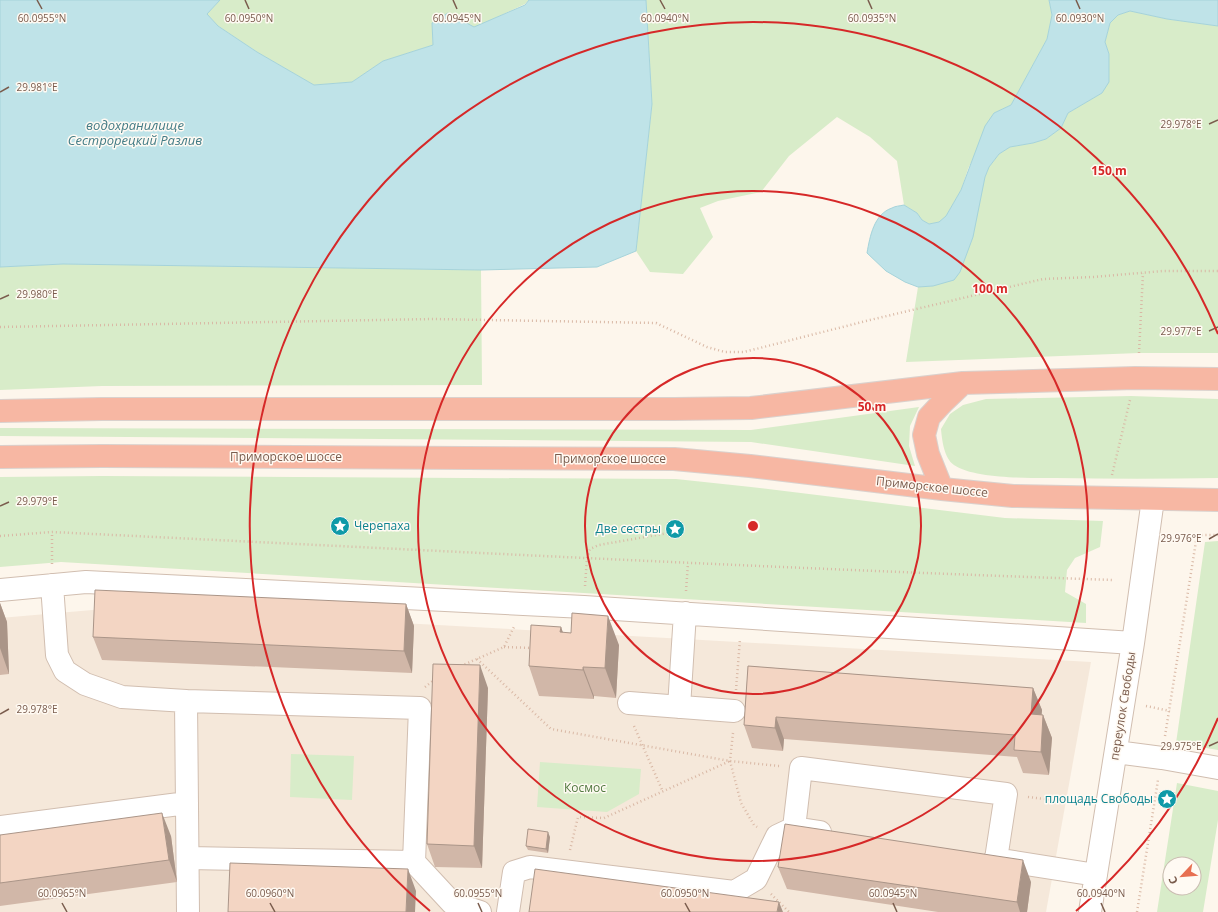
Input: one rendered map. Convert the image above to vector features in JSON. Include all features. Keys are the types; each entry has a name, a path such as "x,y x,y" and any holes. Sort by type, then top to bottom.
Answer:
{"highway":[{"path":"0,411 102,409 674,410 751,408 963,383 1134,378 1218,379"},
{"path":"942,489 928,454 924,435 929,416 963,383"},
{"name":"Приморское шоссе","path":"0,457 118,456 674,459 750,466 1013,496 1218,500"}],"street":[{"name":"переулок Свободы","path":"1090,912 1133,643 1153,499"},
{"path":"0,590 86,582 584,607 1133,643"},
{"path":"52,585 57,655 65,671 85,684 122,698 420,708 414,862 452,903 480,912"},
{"path":"679,706 685,613"},
{"path":"186,701 188,912"},
{"path":"630,703 734,710"},
{"path":"1116,752 1162,758 1218,768"},
{"path":"508,912 514,872 530,867 734,892 756,879 786,832 801,768 1006,794 996,859"},
{"path":"0,827 187,804"},
{"path":"786,832 840,836"},
{"path":"973,856 1096,875"},
{"path":"188,858 414,862"}],"path":[{"path":"0,327 433,320 656,323 706,347 725,352 744,352 870,320 1043,279 1093,278 1163,271 1218,271"},
{"path":"1139,353 1143,273"},
{"path":"1111,479 1131,396"},
{"path":"0,536 52,532 688,563 1114,580"},
{"path":"52,532 52,585"},
{"path":"584,607 587,558 590,549 599,545 668,533"},
{"path":"1137,912 1197,535 1218,535"},
{"path":"685,613 688,563"},
{"path":"504,647 516,622"},
{"path":"740,633 730,761 741,803 754,825 786,832"},
{"path":"458,667 504,647 533,648"},
{"path":"477,659 551,729 730,761 801,768"},
{"path":"420,708 424,688 435,680"},
{"path":"630,703 629,714 663,792"},
{"path":"1144,706 1170,711"},
{"path":"554,870 569,856 578,817 604,818 730,761"},
{"path":"1006,794 1079,803"}],"shaded area":[{"path":"104,609 420,624 1091,662 1046,912 0,912 0,618"}],"green space":[{"path":"220,0 529,0 525,4 474,28 432,23 433,45 383,61 352,82 314,85 257,52 218,26 207,14"},
{"path":"646,0 1049,0 1052,15 1047,39 1011,105 994,113 968,169 961,190 946,216 939,222 929,224 922,220 917,213 904,205 897,161 870,137 837,117 789,156 761,192 718,201 700,208 713,237 683,274 650,272 636,251 652,104"},
{"path":"1130,11 1167,19 1218,26 1218,353 1139,353 906,362 918,287 933,286 989,167 999,154 1010,147 1046,139 1061,128 1068,113 1102,93 1109,54 1105,42 1110,23 1118,15"},
{"path":"63,264 481,270 482,385 102,386 0,390 0,267"},
{"path":"1131,396 1218,399 1218,478 1137,479 1003,477 963,470 951,462 944,448 941,429 950,414 963,405 986,399"},
{"path":"919,407 910,426 909,446 915,466 751,442 0,436 0,428 751,430"},
{"path":"102,476 676,479 1005,518 1103,521 1100,547 1075,558 1067,570 1065,592 1086,604 1086,623 61,562 0,567 0,477"},
{"path":"1218,541 1218,750 1176,743 1205,542"},
{"path":"291,754 354,756 352,800 290,797"},
{"name":"Космос","path":"540,762 641,769 639,794 607,812 537,807"},
{"path":"1177,783 1218,791 1218,820 1203,912 1157,912 1162,880 1162,896 1202,896 1202,856 1166,856"}],"water":[{"name":"водохранилище Сестрорецкий Разлив","path":"0,0 220,0 207,14 218,26 257,52 314,85 352,82 383,61 433,45 432,23 448,13 474,27 525,5 529,0 646,0 652,104 636,251 597,267 481,270 63,264 0,267"},
{"path":"1049,0 1218,0 1218,26 1167,19 1130,11 1118,15 1110,23 1105,42 1109,54 1109,82 1102,93 1068,113 1061,128 1046,139 1010,147 999,154 989,167 985,177 973,237 960,272 954,280 933,286 918,287 905,282 886,271 867,253 871,233 877,220 886,211 904,205 917,213 922,220 929,224 939,222 946,216 961,190 985,126 994,113 1011,105 1047,39 1052,15"}],"building":[{"path":"95,590 406,604 404,651 93,637"},
{"path":"572,613 608,616 605,668 583,667 583,670 529,666 531,625 561,627 560,632 571,633"},
{"path":"433,664 480,665 474,846 427,844"},
{"path":"748,666 1033,688 1031,714 1043,715 1041,752 1014,750 1015,735 776,717 775,728 744,725"},
{"path":"162,813 169,860 0,883 0,835"},
{"path":"785,824 1023,860 1017,902 778,867"},
{"path":"528,829 548,832 546,849 526,846"},
{"path":"230,863 408,869 406,912 228,912"},
{"path":"535,869 779,902 777,912 529,912"}],"place":[{"name":"Черепаха","path":"340,526"},
{"name":"Две сестры","path":"675,529"},
{"name":"площадь Свободы","path":"1167,799"}]}
